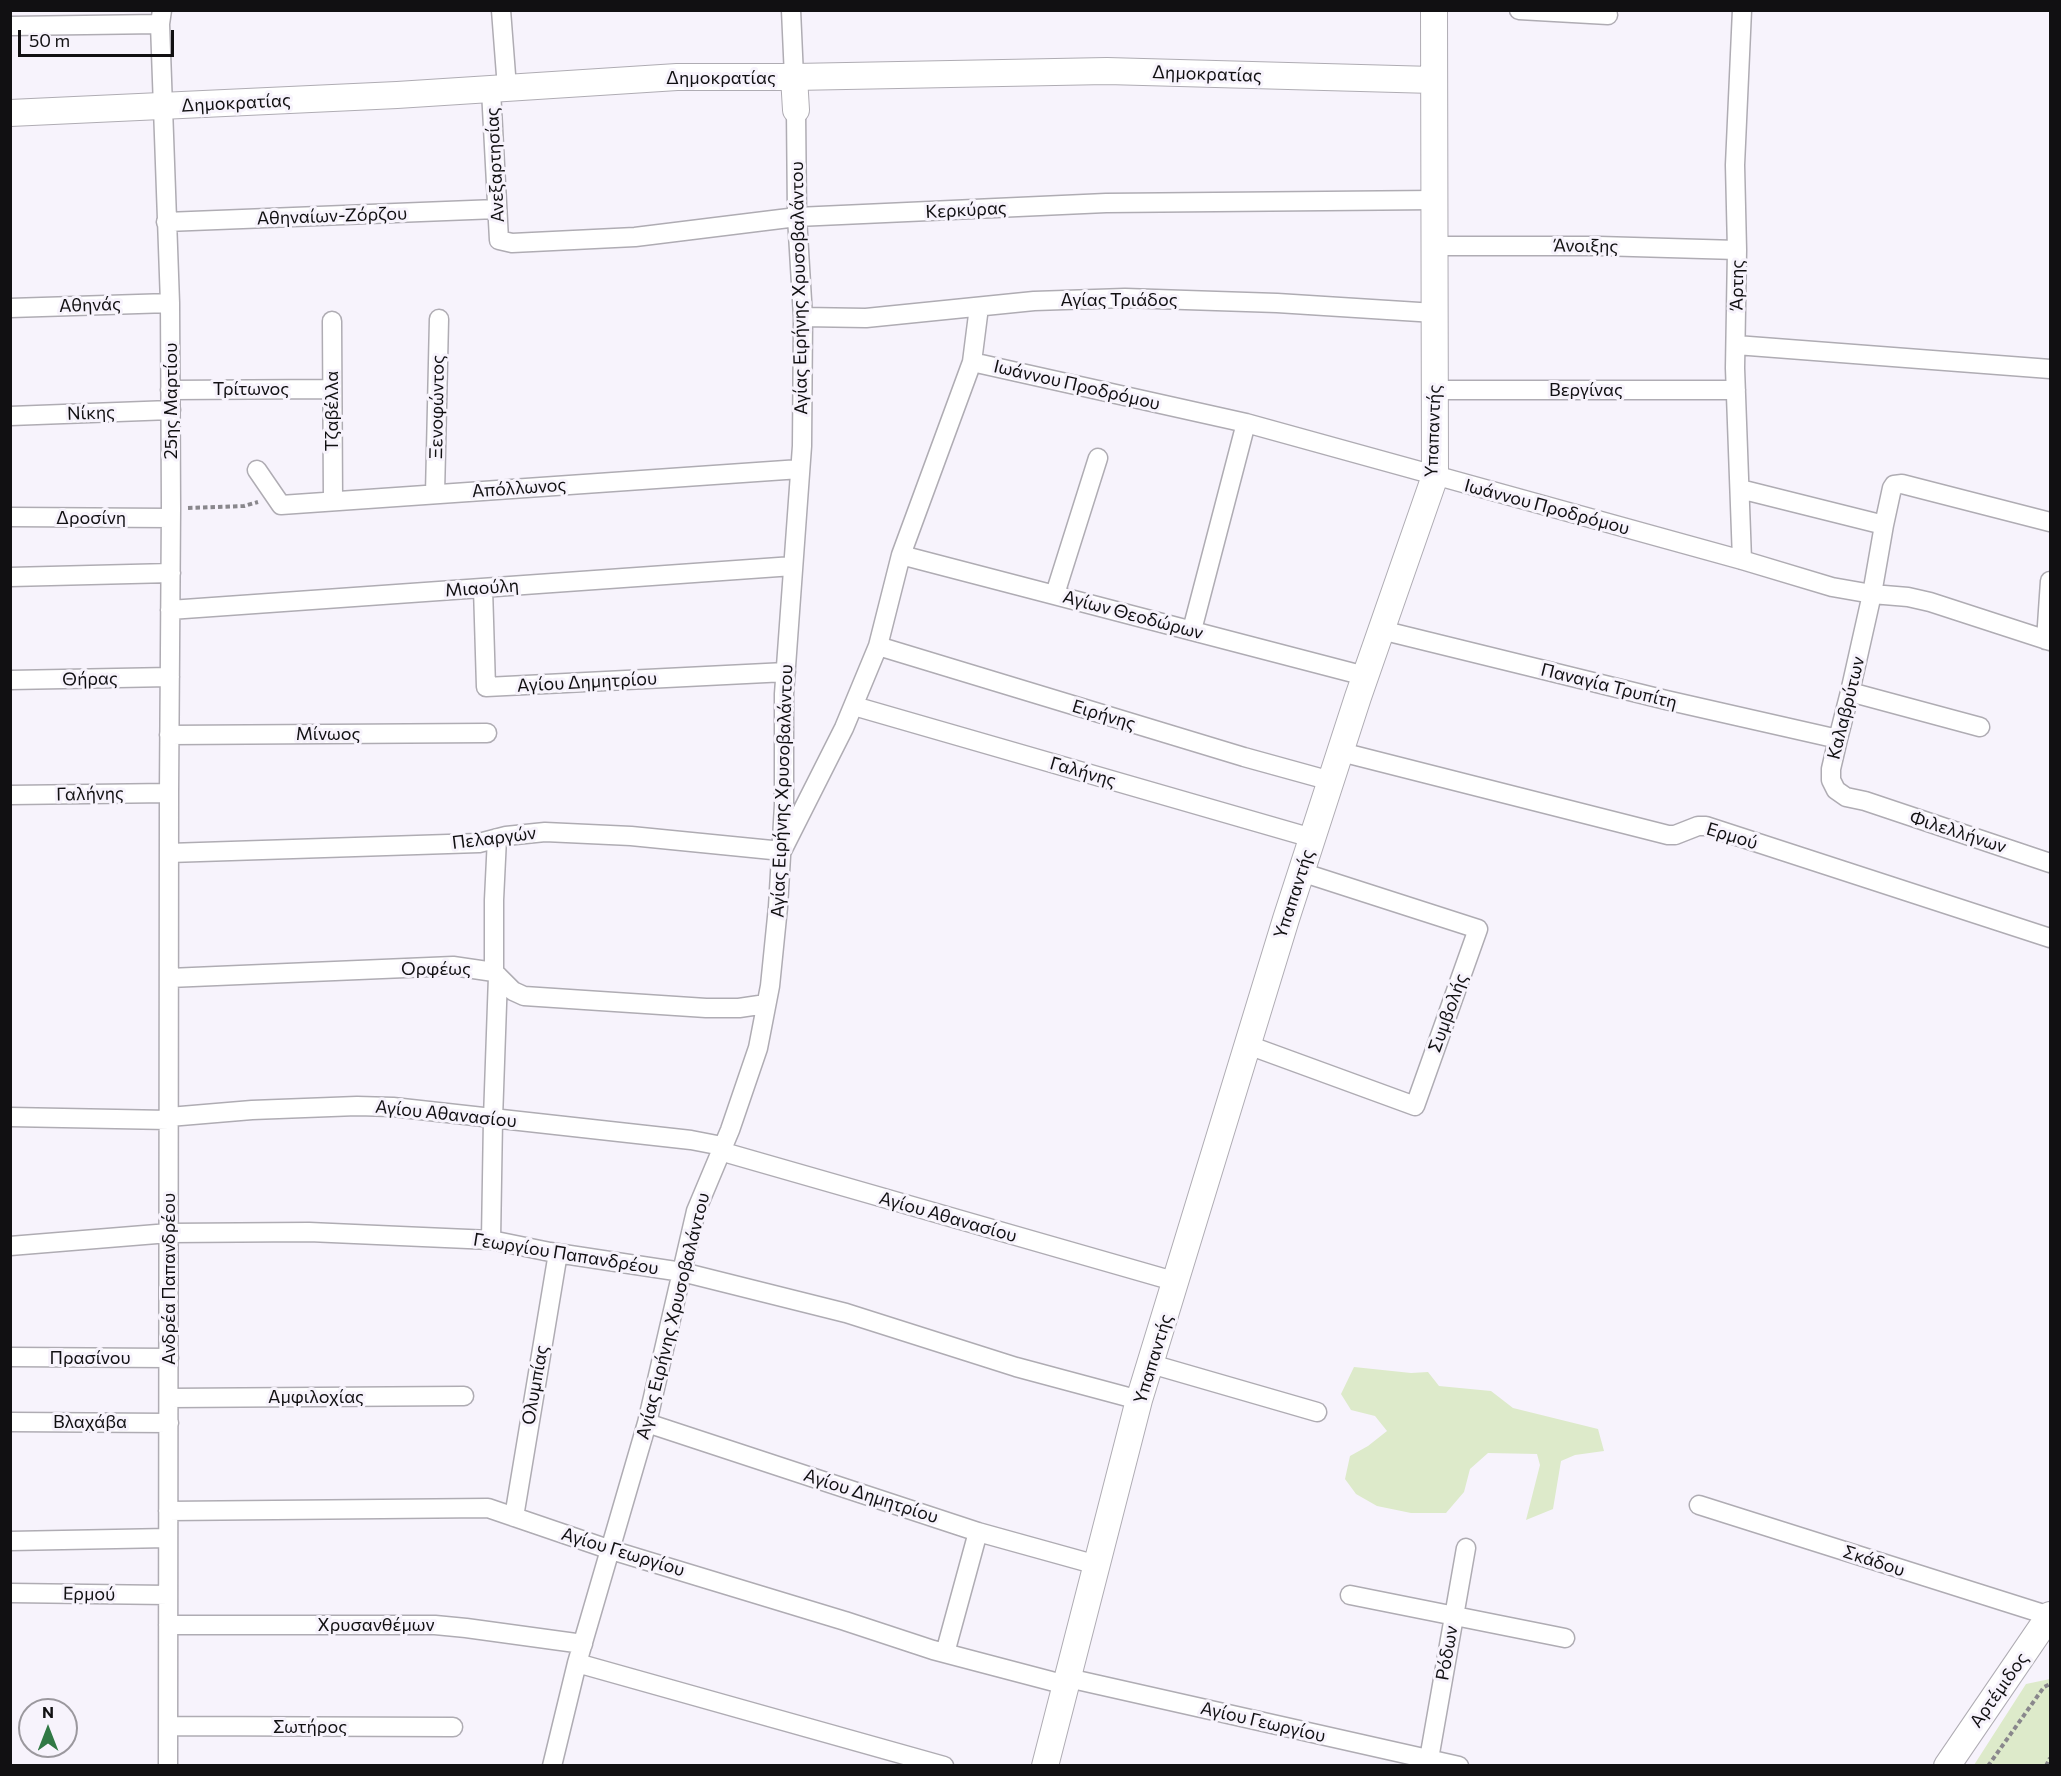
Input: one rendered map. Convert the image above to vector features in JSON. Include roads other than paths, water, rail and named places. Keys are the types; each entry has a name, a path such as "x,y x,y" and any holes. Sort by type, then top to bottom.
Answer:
{"street":[{"name":"Ανεξαρτησίας","path":"499,240 497,209 501,10"},
{"path":"791,10 796,110"},
{"name":"Υπαπαντής","path":"1045,1766 1139,1400 1301,872 1365,676 1435,476 1434,10"},
{"path":"1519,10 1608,15"},
{"name":"Άρτης","path":"1742,10 1735,165 1736,390 1742,560"},
{"path":"10,26 161,17"},
{"name":"25ης Μαρτίου","path":"161,17 170,303 169,793"},
{"name":"Δημοκρατίας","path":"10,113 499,89 677,77 1107,71 1433,80"},
{"name":"Αγίας Ειρήνης Χρυσοβαλάντου","path":"552,1766 577,1663 647,1423 696,1211 730,1130 758,1047 766,1004 778,907 782,851 786,672 800,469 804,317 797,217 796,110"},
{"name":"Κερκύρας","path":"499,240 512,243 634,237 797,217 1106,203 1435,200"},
{"name":"Αθηναίων-Ζόρζου","path":"166,222 497,209"},
{"name":"Άνοιξης","path":"1435,246 1599,246 1737,250"},
{"name":"Αγίας Τριάδος","path":"804,317 866,318 1034,301 1125,298 1277,303 1435,313"},
{"name":"Αθηνάς","path":"10,308 170,303"},
{"path":"782,851 854,706 878,646 901,555 972,362 979,307"},
{"name":"Ξενοφώντος","path":"435,494 439,319"},
{"name":"Τζαβέλλα","path":"332,321 333,501"},
{"path":"1736,345 2050,369"},
{"name":"Ιωάννου Προδρόμου","path":"972,362 1246,423 1832,587 1930,602 2048,641"},
{"name":"Τρίτωνος","path":"170,390 332,389"},
{"name":"Βεργίνας","path":"1435,390 1736,390"},
{"name":"Νίκης","path":"10,416 171,410"},
{"path":"1192,630 1246,423"},
{"path":"1055,594 1098,458"},
{"name":"Απόλλωνος","path":"257,470 281,505 800,469"},
{"name":"Καλαβρύτων","path":"1865,801 1846,797 1836,790 1831,780 1831,769 1872,594 1892,488 1898,484 2050,522"},
{"path":"1740,489 1884,525"},
{"name":"Δροσίνη","path":"10,518 171,513"},
{"name":"Αγίων Θεοδώρων","path":"901,555 1365,676"},
{"name":"Μιαούλη","path":"170,610 793,566"},
{"path":"10,577 171,573"},
{"path":"2048,641 2050,581"},
{"name":"Αγίου Δημητρίου","path":"483,588 486,687 786,672"},
{"name":"Παναγία Τρυπίτη","path":"1381,630 1655,698 1838,739"},
{"name":"Ειρήνης","path":"878,646 1244,757 1331,781"},
{"name":"Θήρας","path":"10,680 170,677"},
{"path":"1850,692 1980,727"},
{"name":"Γαλήνης","path":"854,706 1312,838"},
{"name":"Μίνωος","path":"169,735 487,733"},
{"name":"Ερμού","path":"1341,752 1671,836 1698,826 1706,826 2050,938"},
{"name":"Γαλήνης","path":"10,795 169,793"},
{"name":"Ανδρέα Παπανδρέου","path":"168,1766 169,793"},
{"name":"Φιλελλήνων","path":"1865,801 2050,862"},
{"name":"Πελαργών","path":"169,853 479,843 497,838 545,832 631,837 782,851"},
{"path":"491,1240 496,974 494,900 497,838"},
{"name":"Συμβολής","path":"1248,1045 1415,1106 1478,929 1301,872"},
{"name":"Ορφέως","path":"169,978 453,966 496,974"},
{"path":"496,974 513,991 524,996 706,1008 739,1008 766,1004"},
{"name":"Αγίου Αθανασίου","path":"10,1117 169,1118 252,1110 393,1107 691,1140 1177,1282"},
{"name":"Γεωργίου Παπανδρέου","path":"10,1246 169,1233 309,1232 491,1240 682,1272 846,1313 1016,1367 1139,1400"},
{"name":"Ολυμπίας","path":"514,1517 558,1253"},
{"name":"Πρασίνου","path":"10,1357 169,1358"},
{"path":"1151,1364 1317,1412"},
{"name":"Αμφιλοχίας","path":"169,1398 464,1396"},
{"name":"Βλαχάβα","path":"10,1422 169,1423"},
{"name":"Αγίου Δημητρίου","path":"647,1423 978,1532 1097,1565"},
{"name":"Σκάδου","path":"1699,1505 2050,1616"},
{"name":"Αγίου Γεωργίου","path":"168,1511 488,1508 611,1550 945,1653 1459,1766"},
{"path":"945,1653 978,1532"},
{"path":"10,1541 168,1538"},
{"name":"Ρόδων","path":"1429,1759 1466,1548"},
{"name":"Ερμού","path":"10,1593 168,1594"},
{"path":"1350,1594 1565,1638"},
{"name":"Αρτέμιδος","path":"1947,1766 2050,1616"},
{"name":"Χρυσανθέμων","path":"168,1625 435,1625 583,1644"},
{"path":"577,1663 944,1766"},
{"name":"Σωτήρος","path":"168,1726 453,1727"}]}
